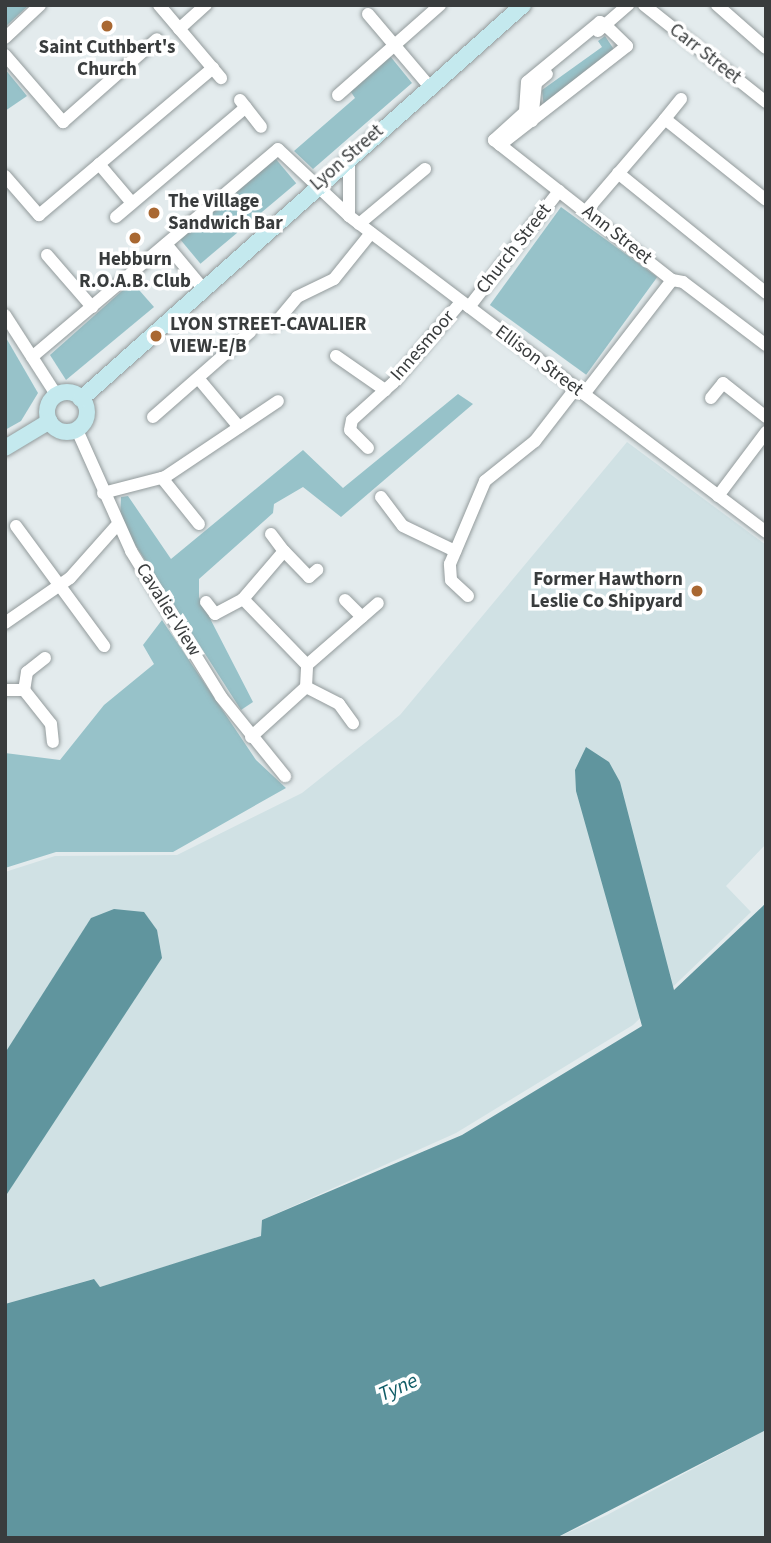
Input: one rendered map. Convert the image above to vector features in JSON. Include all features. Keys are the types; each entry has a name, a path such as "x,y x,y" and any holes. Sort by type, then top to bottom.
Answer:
{"main road":[{"name":"Lyon Street","path":"81,399 201,286 523,5"},
{"path":"57,396 81,399 87,416 76,429 62,432 50,421 48,405 57,396"},
{"path":"5,448 50,421"}],"street":[{"path":"5,38 40,5"},
{"path":"5,176 39,215 99,164 217,73 159,5"},
{"path":"179,29 206,5"},
{"path":"338,95 440,5"},
{"path":"532,121 537,83 628,5"},
{"name":"Carr Street","path":"644,5 766,102"},
{"path":"717,5 766,48"},
{"path":"368,14 429,86"},
{"path":"600,22 605,25 627,46 500,145 494,141 525,112 527,82 600,22"},
{"path":"5,55 64,122 157,40"},
{"path":"586,211 681,99"},
{"path":"116,217 243,103 261,127"},
{"path":"665,118 766,200"},
{"name":"Ann Street","path":"500,145 672,280 683,282 766,345"},
{"name":"Ellison Street","path":"166,244 278,149 354,220 766,532"},
{"path":"349,156 354,220 370,212 425,169"},
{"path":"99,164 132,203"},
{"path":"618,173 766,293"},
{"path":"350,191 370,212"},
{"name":"Church Street","path":"465,305 559,191"},
{"path":"273,326 292,302 334,279 371,233"},
{"path":"32,357 166,244 201,286"},
{"path":"47,255 92,307"},
{"path":"468,596 451,580 455,551 485,481 535,440 580,391 672,280"},
{"name":"Innesmoor","path":"368,448 350,424 465,305"},
{"path":"5,315 57,396"},
{"path":"153,417 250,332"},
{"name":"Innesmoor","path":"335,356 385,390"},
{"path":"198,378 239,427"},
{"path":"711,398 723,383 766,417"},
{"path":"103,493 162,478 278,401"},
{"name":"Cavalier View","path":"76,429 117,525 251,737 285,776"},
{"path":"718,496 766,432"},
{"path":"162,478 200,524"},
{"path":"381,497 403,526 455,551"},
{"path":"5,622 61,586 117,525"},
{"path":"16,526 104,646"},
{"path":"271,534 309,577 317,570"},
{"path":"206,601 215,614 243,599 284,551"},
{"path":"243,599 307,666"},
{"path":"345,600 362,617"},
{"path":"251,737 306,687 307,666 378,603"},
{"path":"45,658 27,672 24,690 51,724 53,742"},
{"path":"306,687 339,704 353,723"},
{"path":"5,690 24,690"}],"shaded area":[{"path":"5,5 29,5 5,27"},
{"path":"605,36 615,51 544,108 542,90 602,47 598,41"},
{"path":"390,56 412,83 313,169 294,151 355,98 349,89"},
{"path":"5,69 27,96 5,111"},
{"path":"275,158 296,183 200,264 179,238"},
{"path":"561,207 657,277 586,375 490,305"},
{"path":"132,282 154,307 66,380 50,355"},
{"path":"5,336 38,393 21,421 5,430"},
{"path":"458,394 473,404 341,517 303,487 274,504 273,513 199,579 199,597 253,702 241,710 120,521 121,497 128,496 171,559 303,450 343,488"},
{"path":"627,442 766,545 766,844 726,886 751,912 633,1025 456,1133 262,1220 262,1236 100,1287 93,1279 5,1304 5,872 55,856 177,855 302,793 400,715"},
{"path":"162,620 256,760 286,788 173,852 56,852 5,868 5,753 60,760 104,705 154,664 143,645"},
{"path":"766,1430 766,1538 556,1538 607,1515"}],"water":[{"name":"Tyne","path":"586,747 609,762 620,782 674,990 766,903 766,1430 556,1538 5,1538 5,1304 94,1279 100,1287 261,1236 262,1220 462,1135 642,1026 576,791 575,770"},
{"path":"114,909 144,912 157,930 162,958 5,1197 5,1053 91,918"}],"place":[{"name":"Saint Cuthbert's Church","path":"107,26"},
{"name":"The Village Sandwich Bar","path":"154,213"},
{"name":"Hebburn R.O.A.B. Club","path":"135,238"},
{"name":"LYON STREET-CAVALIER VIEW-E/B","path":"156,336"},
{"name":"Former Hawthorn Leslie Co Shipyard","path":"697,591"}]}
